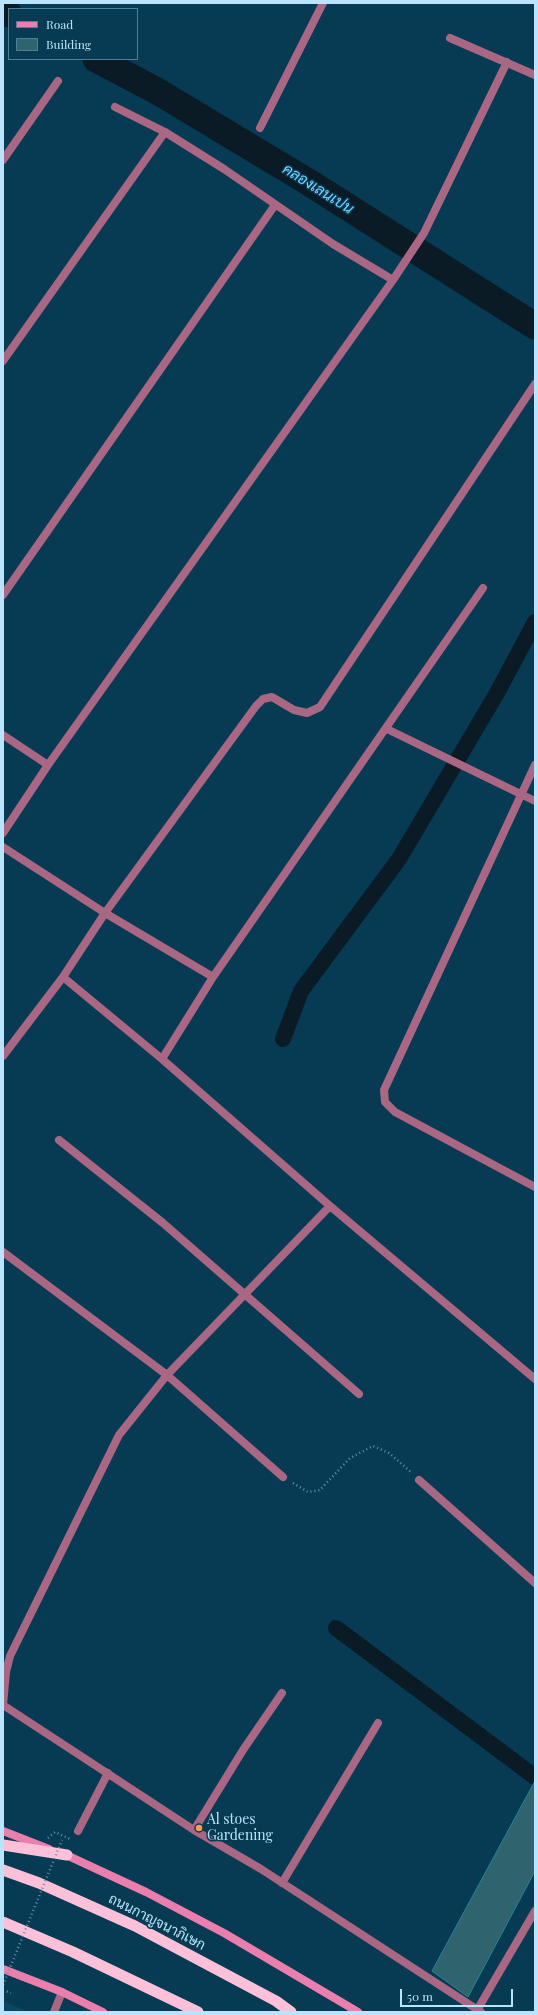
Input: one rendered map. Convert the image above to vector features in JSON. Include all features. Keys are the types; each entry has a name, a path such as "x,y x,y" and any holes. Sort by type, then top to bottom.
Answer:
{"highway":[{"path":"3,1845 67,1855"},
{"name":"ถนนกาญจนาภิเษก","path":"3,1870 39,1883 136,1926 276,2001 291,2012"},
{"path":"3,1922 73,1952 198,2012"}],"main road":[{"path":"3,1832 67,1855 146,1892 224,1933 358,2012"},
{"path":"3,1969 62,1992 103,2012"}],"street":[{"path":"260,128 324,3"},
{"path":"450,38 507,62 535,76"},
{"path":"3,833 48,765 393,280 424,233 507,62"},
{"path":"3,160 58,81"},
{"path":"115,107 165,132 333,244 393,280"},
{"path":"3,361 165,132"},
{"path":"3,595 275,205"},
{"path":"3,1056 63,977 106,913 256,706 263,699 272,697 294,710 307,714 320,707 535,384"},
{"path":"162,1059 213,977 484,588"},
{"path":"387,729 535,801"},
{"path":"3,735 48,765"},
{"path":"535,765 522,796 384,1090 385,1102 395,1112 535,1187"},
{"path":"3,847 106,913 213,977"},
{"path":"63,977 162,1059 330,1206 535,1379"},
{"path":"59,1140 163,1223 359,1394"},
{"path":"330,1206 167,1375 120,1435 10,1656 6,1672 3,1705 194,1830 282,1883 478,2011 535,1911"},
{"path":"3,1252 167,1375 283,1477"},
{"path":"420,1480 535,1583"},
{"path":"194,1830 243,1750 282,1693"},
{"path":"282,1883 378,1723"},
{"path":"78,1831 108,1773"},
{"path":"54,2012 62,1992"}],"path":[{"path":"283,1477 308,1492 320,1490 350,1458 373,1446 389,1453 420,1480"},
{"path":"3,1985 62,1840 69,1842 71,1839 55,1832"},
{"path":"3,1990 11,1993"}],"shaded area":[{"path":"3,2001 29,2012 3,2012"}],"building":[{"path":"535,1781 535,1871 468,1997 432,1971"}],"waterway":[{"name":"คลองเลนเปน","path":"3,11 8,14"},
{"name":"คลองเลนเปน","path":"98,60 157,91 310,183 535,326"},
{"path":"283,1039 301,991 399,859 497,693 535,622"},
{"path":"336,1628 535,1777"}],"place":[{"name":"Al stoes Gardening","path":"199,1828"}]}
